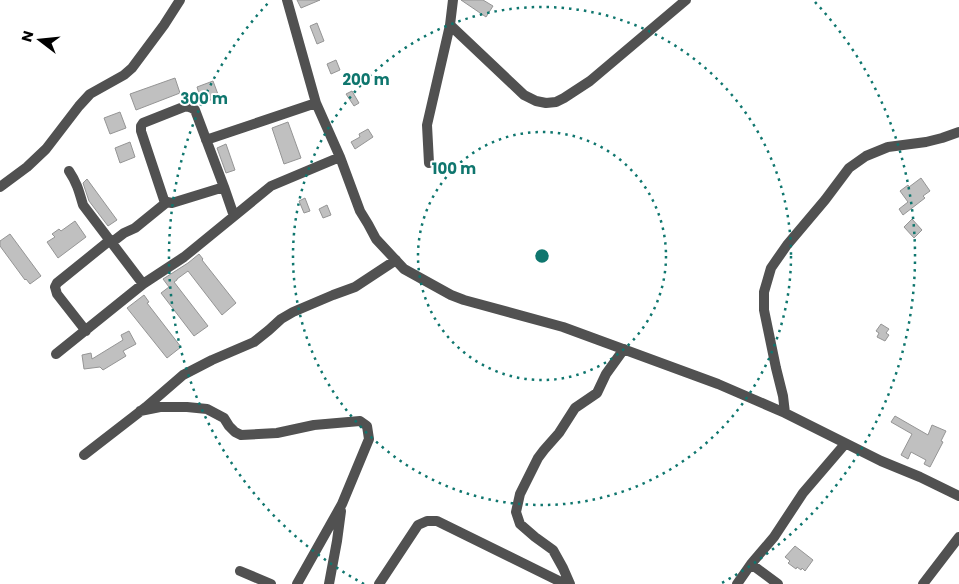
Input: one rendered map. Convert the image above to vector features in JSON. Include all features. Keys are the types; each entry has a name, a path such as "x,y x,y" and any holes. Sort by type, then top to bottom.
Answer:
{"street":[{"path":"0,187 27,167 46,149 90,94 124,75 132,68 180,0"},
{"path":"286,0 316,103 340,157 360,211 376,239 404,269 451,295 464,300 564,327 718,384 785,413 845,444 959,496"},
{"path":"429,163 427,125 450,24 453,0"},
{"path":"450,24 524,95 536,101 556,102 590,81 686,0"},
{"path":"206,140 316,103"},
{"path":"224,186 172,203 164,200 141,131 143,123 186,106 194,110 224,186 234,216"},
{"path":"785,413 764,310 764,292 771,268 787,245 849,168 866,156 888,147 926,142 959,132"},
{"path":"56,354 143,284 184,257 272,186 340,157"},
{"path":"69,171 76,181 82,205 143,284"},
{"path":"86,331 57,294 55,287 57,283 110,242 135,228 167,202"},
{"path":"84,454 183,375 254,342 281,319 293,312 333,294 355,287 396,260"},
{"path":"570,584 553,550 520,524 516,512 520,494 538,458 559,433 575,408 597,393 606,374 624,348"},
{"path":"140,411 160,407 187,407 207,410 224,418 229,426 241,435 277,433 314,425 360,421 367,426 369,439 342,504 297,584"},
{"path":"737,584 774,537 803,493 845,444"},
{"path":"329,584 342,504"},
{"path":"380,584 418,525 427,521 437,521 565,584"},
{"path":"923,584 959,537"},
{"path":"751,564 778,584"},
{"path":"240,571 270,584"}],"building":[{"path":"297,0 320,0 301,8"},
{"path":"461,0 483,0 493,6 486,17"},
{"path":"317,23 324,41 317,44 310,26"},
{"path":"336,60 340,70 331,74 327,64"},
{"path":"175,78 180,93 136,110 130,94"},
{"path":"213,81 219,97 202,103 197,87"},
{"path":"352,91 359,103 354,106 346,94"},
{"path":"120,112 126,128 110,134 104,118"},
{"path":"288,122 301,158 284,164 272,128"},
{"path":"368,129 373,137 355,149 351,142"},
{"path":"130,142 135,157 120,163 115,148"},
{"path":"226,144 235,170 226,173 217,148"},
{"path":"921,178 930,191 923,196 925,198 903,215 899,209 908,202 900,191"},
{"path":"87,179 117,220 108,226 89,201 83,183"},
{"path":"305,198 310,211 304,213 299,201"},
{"path":"327,205 331,215 323,218 319,209"},
{"path":"912,219 922,230 914,238 904,227"},
{"path":"75,221 86,237 58,258 47,242 55,237 52,234 59,229 61,231"},
{"path":"10,234 41,276 30,284 0,246 0,241"},
{"path":"199,254 236,303 222,315 188,271 177,279 174,282 208,326 194,336 161,293 169,287 163,279"},
{"path":"144,295 149,302 147,303 181,347 167,358 127,308"},
{"path":"881,324 889,329 886,333 889,335 885,341 877,337 879,333 876,331"},
{"path":"129,331 136,344 123,351 126,356 103,370 100,367 84,369 82,355 91,353 92,359 123,340 121,335"},
{"path":"895,416 928,435 932,425 946,431 941,441 943,442 930,467 924,464 926,460 911,452 908,459 901,455 912,434 891,422"},
{"path":"795,546 813,560 805,571 802,568 801,570 797,567 796,569 788,563 790,561 785,557"}]}
